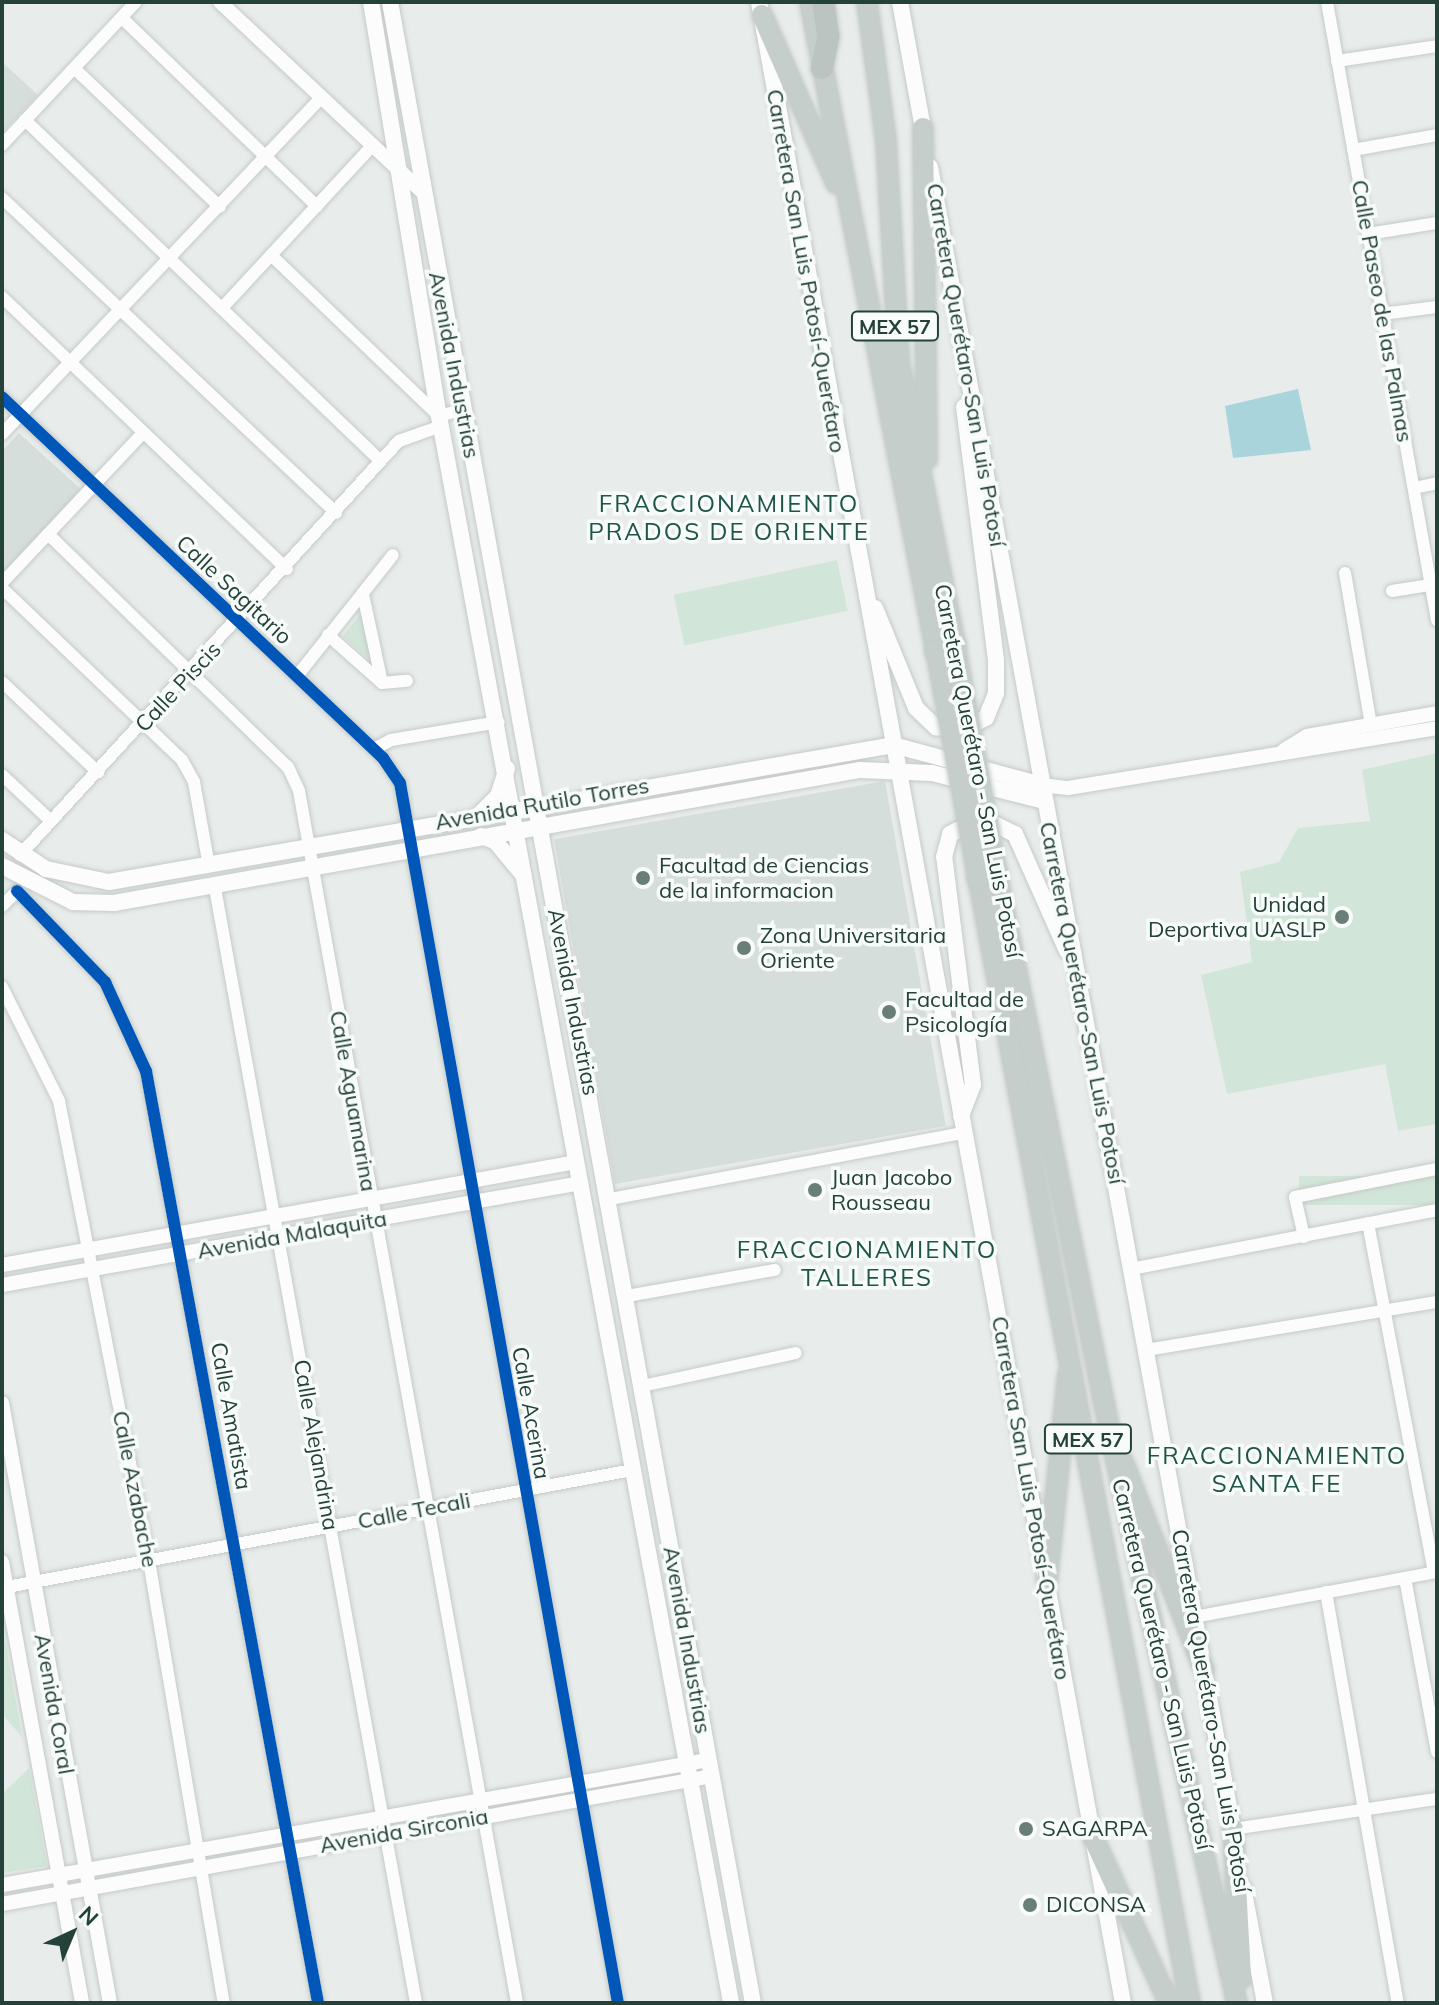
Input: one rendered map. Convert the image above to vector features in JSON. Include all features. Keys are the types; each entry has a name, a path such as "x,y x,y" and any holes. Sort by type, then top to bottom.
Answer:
{"highway":[{"name":"Carretera Querétaro - San Luis Potosí","path":"810,2 946,649 1190,2003"},
{"path":"822,68 828,36 823,2"},
{"name":"Carretera Querétaro - San Luis Potosí","path":"867,2 886,141 899,362 928,511 946,649"},
{"path":"760,8 854,222"},
{"path":"923,128 928,511"},
{"name":"Carretera Querétaro - San Luis Potosí","path":"988,876 1113,1447 1240,2003"},
{"path":"1047,1581 1070,1350"},
{"path":"1113,1447 1136,1484 1204,1670"},
{"path":"1233,1829 1240,2003"},
{"path":"1093,1837 1169,2003"}],"main road":[{"name":"Avenida Industrias","path":"371,2 440,421 519,829 632,1470 731,2003"},
{"name":"Avenida Industrias","path":"390,2 421,191 610,1199 753,2003"},
{"name":"Carretera Querétaro-San Luis Potosí","path":"900,2 1265,2003"},
{"name":"Carretera San Luis Potosí-Querétaro","path":"760,8 846,497 872,603 897,768 1123,2003"},
{"path":"406,224 427,221"},
{"path":"872,603 891,631 916,708 936,727 963,730 986,718 996,693 996,660 964,410 969,381"},
{"name":"Avenida Rutilo Torres","path":"2,840 20,855 74,878 109,882 308,849 536,803 893,745 1043,793"},
{"path":"479,815 498,796 507,767"},
{"name":"Avenida Rutilo Torres","path":"2,866 18,885 73,902 215,888 479,835 897,768 1043,793"},
{"path":"962,1125 973,1085 944,857 950,834 982,818 1015,834 1078,974"},
{"path":"479,835 503,849 528,882"}],"street":[{"path":"2,145 136,2"},
{"path":"220,2 421,191"},
{"name":"Calle Paseo de las Palmas","path":"1327,2 1437,620"},
{"path":"122,18 317,206"},
{"path":"1337,61 1437,46"},
{"path":"75,69 220,207"},
{"path":"2,434 321,98"},
{"path":"25,120 379,460"},
{"path":"1353,150 1437,135"},
{"path":"222,308 372,146"},
{"path":"2,198 336,513"},
{"path":"1368,234 1437,223"},
{"path":"271,255 440,421"},
{"path":"2,297 287,569"},
{"path":"1382,314 1437,307"},
{"name":"Calle Sagitario","path":"2,397 374,749 400,783 405,830"},
{"name":"Calle Piscis","path":"20,855 238,623 379,460 399,441 462,410"},
{"path":"143,433 2,586 145,723 194,782 209,866"},
{"path":"1414,488 1437,483"},
{"name":"Calle Aguamarina","path":"48,534 288,767 308,849 517,2003"},
{"path":"297,676 393,555"},
{"path":"1345,573 1371,725"},
{"path":"1392,591 1431,585"},
{"path":"363,594 382,683"},
{"path":"328,635 382,683 407,681"},
{"path":"2,682 98,772"},
{"path":"1043,793 1283,750 1310,752 1330,740 1371,725 1437,713"},
{"path":"374,749 391,740 499,722"},
{"path":"1283,750 1307,736 1330,740 1437,728"},
{"path":"1307,736 1310,752"},
{"path":"2,775 51,821"},
{"name":"Calle Acerina","path":"405,830 618,2003"},
{"path":"2,906 18,885"},
{"name":"Calle Amatista","path":"18,885 105,982 130,1025 146,1071 318,2003"},
{"name":"Calle Alejandrina","path":"215,888 277,1216 416,2003"},
{"name":"Calle Azabache","path":"2,987 59,1101 149,1561 198,1868 224,2003"},
{"path":"610,1199 962,1125"},
{"name":"Avenida Malaquita","path":"2,1265 577,1162"},
{"path":"1304,1237 1295,1197 1437,1169"},
{"name":"Avenida Malaquita","path":"2,1285 581,1183"},
{"path":"1131,1269 1437,1210"},
{"path":"1194,1617 1436,1572 1368,1223"},
{"path":"627,1296 775,1270"},
{"path":"1146,1350 1386,1314 1437,1302"},
{"path":"642,1386 796,1353"},
{"name":"Avenida Coral","path":"3,1410 110,2003"},
{"name":"Calle Tecali","path":"7,1587 632,1470"},
{"name":"Avenida Coral","path":"2,1562 82,2003"},
{"path":"1405,1578 1437,1752"},
{"path":"1326,1592 1361,1811 1398,2003"},
{"name":"Avenida Sirconia","path":"2,1904 198,1868 289,1844 710,1768"},
{"path":"1233,1829 1437,1799"},
{"name":"Avenida Sirconia","path":"2,1885 197,1852 289,1844"}],"shaded area":[{"path":"2,62 38,95 2,133"},
{"path":"19,433 85,493 2,578 2,451"},
{"name":"Zona Universitaria Oriente","path":"885,781 946,1126 615,1184 554,839"}],"green space":[{"path":"837,560 848,611 684,646 674,595"},
{"path":"361,613 372,662 343,636"},
{"name":"Unidad Deportiva UASLP","path":"1437,753 1437,1124 1398,1131 1385,1064 1227,1094 1201,975 1252,962 1240,872 1279,862 1298,828 1370,821 1362,770"},
{"path":"1299,1176 1437,1176 1437,1205 1299,1205"},
{"path":"2,1625 6,1646 22,1737 2,1714"},
{"path":"29,1768 47,1866 2,1873 2,1794"}],"water":[{"path":"1298,389 1311,450 1233,458 1225,406"}],"cycle path":[{"path":"2,397 383,758 400,783 618,2003"},
{"path":"17,891 105,982 146,1071 318,2003"}],"place":[{"name":"Facultad de Ciencias de la informacion","path":"643,878"},
{"name":"Unidad Deportiva UASLP","path":"1342,917"},
{"name":"Zona Universitaria Oriente","path":"744,948"},
{"name":"Facultad de Psicología","path":"889,1012"},
{"name":"Juan Jacobo Rousseau","path":"815,1190"},
{"name":"SAGARPA","path":"1026,1829"},
{"name":"DICONSA","path":"1030,1905"}],"district":[{"name":"FRACCIONAMIENTO PRADOS DE ORIENTE","path":"729,518"},
{"name":"FRACCIONAMIENTO TALLERES","path":"867,1264"},
{"name":"FRACCIONAMIENTO SANTA FE","path":"1277,1470"}]}
